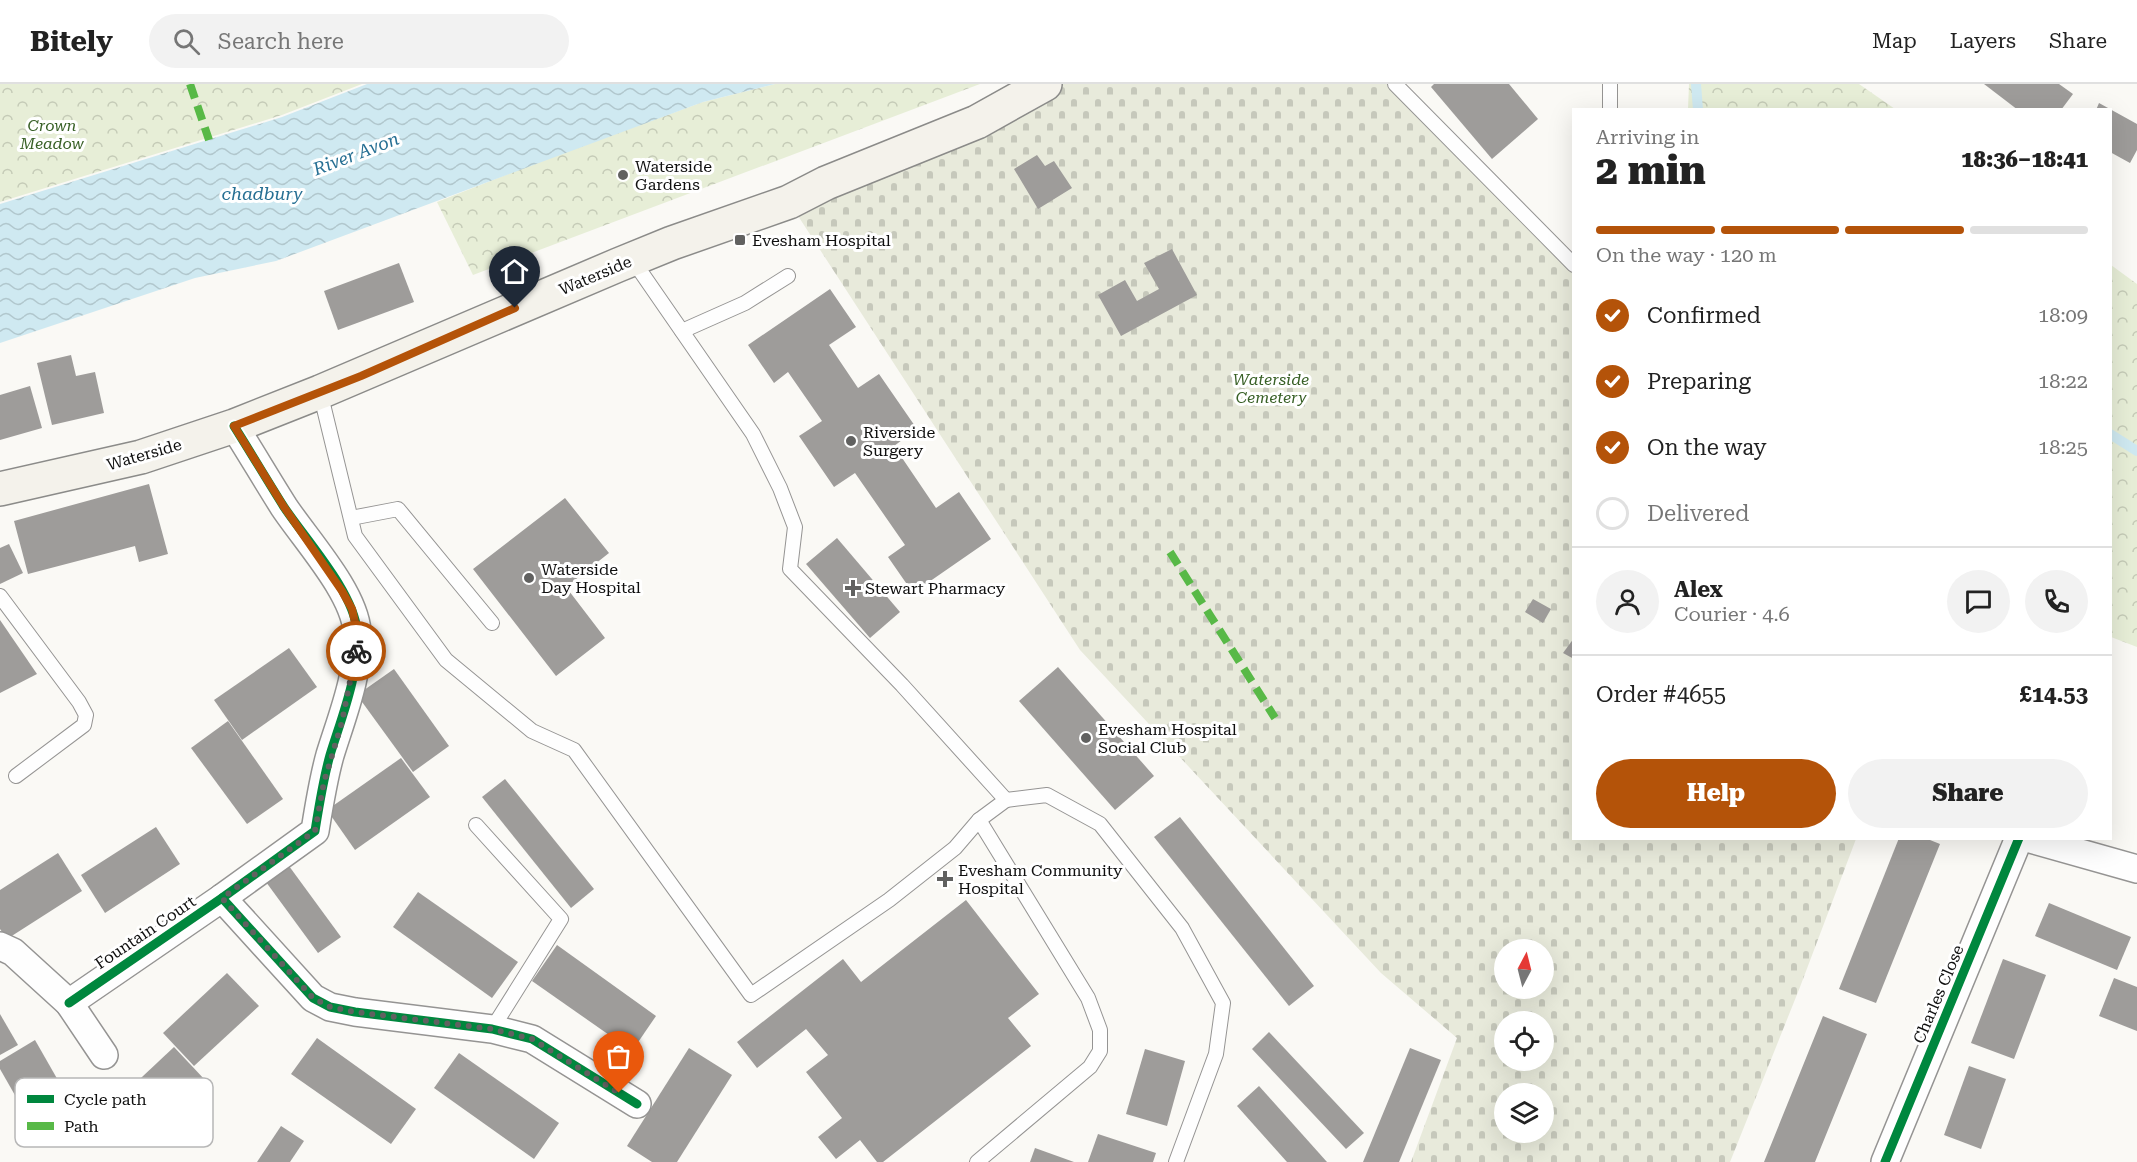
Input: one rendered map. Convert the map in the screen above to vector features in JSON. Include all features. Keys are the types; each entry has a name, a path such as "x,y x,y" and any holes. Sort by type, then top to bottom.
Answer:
{"main road":[{"name":"Waterside","path":"0,489 141,457 234,426 320,392 632,259 789,202 826,183 977,122 1046,84"}],"street":[{"name":"Fountain Court","path":"69,1003 315,831 324,782 354,671 357,631 352,609 342,591 284,507 234,426"},
{"name":"Charles Close","path":"1885,1162 2018,840"},
{"path":"2034,840 2137,869"},
{"path":"222,898 313,998 330,1007 492,1029 532,1039 637,1104"},
{"path":"0,946 13,952 69,1003 104,1055"}],"lane":[{"path":"1395,84 1572,263"},
{"path":"1610,84 1610,108"},
{"path":"632,259 753,434 780,488 795,528 790,569 902,685 1006,800"},
{"path":"682,331 745,303 788,276"},
{"path":"320,392 355,536 446,660 532,731 574,750 751,995 889,900 955,848 979,820 1006,800 1047,795 1100,824 1182,928 1223,1003 1216,1054 1176,1162"},
{"path":"351,518 398,509 492,623"},
{"path":"0,596 79,702 86,715 84,725 16,776"},
{"path":"976,1162 1090,1067 1100,1051 1100,1029 1088,998 979,820"},
{"path":"476,825 561,919 492,1029"}],"green space":[{"name":"Crown Meadow","path":"0,84 362,84 282,115 0,202"},
{"name":"Waterside Gardens","path":"775,84 980,84 473,275 437,202 554,156 703,102"},
{"name":"Waterside Cemetery","path":"1045,84 1395,84 1572,264 1572,840 1856,840 1730,1162 1411,1162 1457,1038 1381,973 1080,650 789,202"},
{"path":"1689,84 1859,84 1894,108 1688,108"},
{"path":"2112,266 2137,284 2137,647 2112,637"}],"water":[{"name":"chadbury","path":"367,84 775,84 703,102 276,261 195,278 0,343 0,204 282,117"}],"building":[{"path":"1434,84 1509,84 1538,119 1492,159 1431,87"},
{"path":"1984,84 2059,84 2073,94 2062,108 2015,108"},
{"path":"2099,103 2108,108 2097,108"},
{"path":"2112,110 2137,124 2137,150 2130,163 2112,153"},
{"path":"1037,155 1045,166 1054,161 1072,188 1038,209 1014,169"},
{"path":"1172,249 1197,295 1121,336 1098,295 1125,280 1137,301 1159,289 1144,263"},
{"path":"399,263 414,302 338,330 324,291"},
{"name":"Riverside Surgery","path":"830,289 856,327 829,345 858,388 879,374 917,429 894,446 936,508 959,492 991,539 913,593 888,557 905,545 855,473 834,487 799,436 822,421 788,372 774,383 748,345"},
{"path":"71,355 76,376 95,372 104,413 52,425 37,363"},
{"path":"30,386 42,428 0,440 0,395"},
{"path":"149,484 168,554 139,562 135,546 28,574 14,521"},
{"name":"Waterside Day Hospital","path":"565,498 609,553 566,587 605,638 556,676 473,569"},
{"name":"Stewart Pharmacy","path":"837,538 900,612 870,638 806,564"},
{"path":"9,544 23,573 0,584 0,548"},
{"path":"1533,599 1551,609 1543,623 1525,612"},
{"path":"0,620 37,674 0,693"},
{"path":"1572,641 1572,658 1563,653"},
{"path":"289,648 317,687 242,740 214,700"},
{"name":"Evesham Hospital Social Club","path":"1058,667 1154,776 1115,810 1019,701"},
{"path":"394,669 449,746 413,772 357,695"},
{"path":"228,721 283,799 247,824 191,748"},
{"path":"401,758 430,797 355,850 327,810"},
{"path":"505,779 594,889 571,908 482,797"},
{"path":"1180,817 1314,986 1289,1006 1154,837"},
{"path":"156,827 180,864 105,913 81,875"},
{"path":"1898,840 1930,840 1940,844 1876,1003 1839,989"},
{"path":"58,853 82,891 7,939 0,929 0,890"},
{"path":"289,866 341,937 318,953 266,882"},
{"path":"418,892 518,962 492,998 393,927"},
{"path":"966,900 1039,994 1008,1018 1031,1046 883,1162 877,1162 860,1140 836,1159 818,1137 842,1118 806,1072 828,1055 806,1029 757,1068 737,1042 843,959 861,982"},
{"path":"2049,903 2131,937 2117,970 2035,936"},
{"path":"557,945 656,1016 632,1051 532,981"},
{"path":"2003,959 2046,975 2014,1059 1971,1043"},
{"path":"227,973 259,1006 194,1066 163,1033"},
{"path":"2114,978 2137,987 2137,1031 2099,1016"},
{"path":"0,1014 18,1045 0,1055"},
{"path":"1823,1016 1867,1034 1815,1162 1764,1162"},
{"path":"1269,1032 1364,1133 1346,1149 1252,1049"},
{"path":"317,1038 416,1109 391,1144 291,1074"},
{"path":"35,1040 57,1078 15,1078 15,1095 0,1069 0,1061"},
{"path":"174,1047 203,1078 141,1078"},
{"path":"689,1048 732,1075 677,1162 652,1162 627,1146"},
{"path":"1410,1048 1441,1060 1399,1162 1363,1162"},
{"path":"1145,1049 1185,1061 1167,1126 1126,1114"},
{"path":"459,1053 559,1123 534,1159 434,1088"},
{"path":"1969,1066 2006,1079 1981,1149 1944,1135"},
{"path":"1259,1086 1327,1162 1287,1162 1237,1106"},
{"path":"281,1126 304,1141 290,1162 257,1162"},
{"path":"1098,1134 1156,1153 1153,1162 1088,1162"},
{"path":"1035,1148 1074,1162 1030,1162"}],"waterway":[{"path":"1696,84 1698,108"},
{"path":"2112,435 2137,451"}],"marked path":[{"path":"190,84 209,140"},
{"path":"1170,552 1275,718"}],"cycle path":[{"path":"69,1003 315,831 328,764 353,678 357,631 354,616 338,583 284,507 234,426"},
{"path":"1885,1162 2018,840"},
{"path":"222,898 313,998 330,1007 492,1029 532,1039 637,1104"}],"way so far":[{"path":"356,651 356,661 342,722 324,782 315,831 222,898 313,998 330,1007 492,1029 532,1039 619,1093"}],"place":[{"name":"Waterside Gardens","path":"623,175"},
{"name":"Evesham Hospital","path":"740,240"},
{"name":"Riverside Surgery","path":"851,441"},
{"name":"Waterside Day Hospital","path":"529,578"},
{"name":"Stewart Pharmacy","path":"853,588"},
{"name":"Evesham Hospital Social Club","path":"1086,738"},
{"name":"Evesham Community Hospital","path":"945,879"}],"route":[{"path":"356,651 357,631 352,609 284,507 234,426 361,376 515,308"}],"water label":[{"name":"River Avon","path":"356,154"}]}
